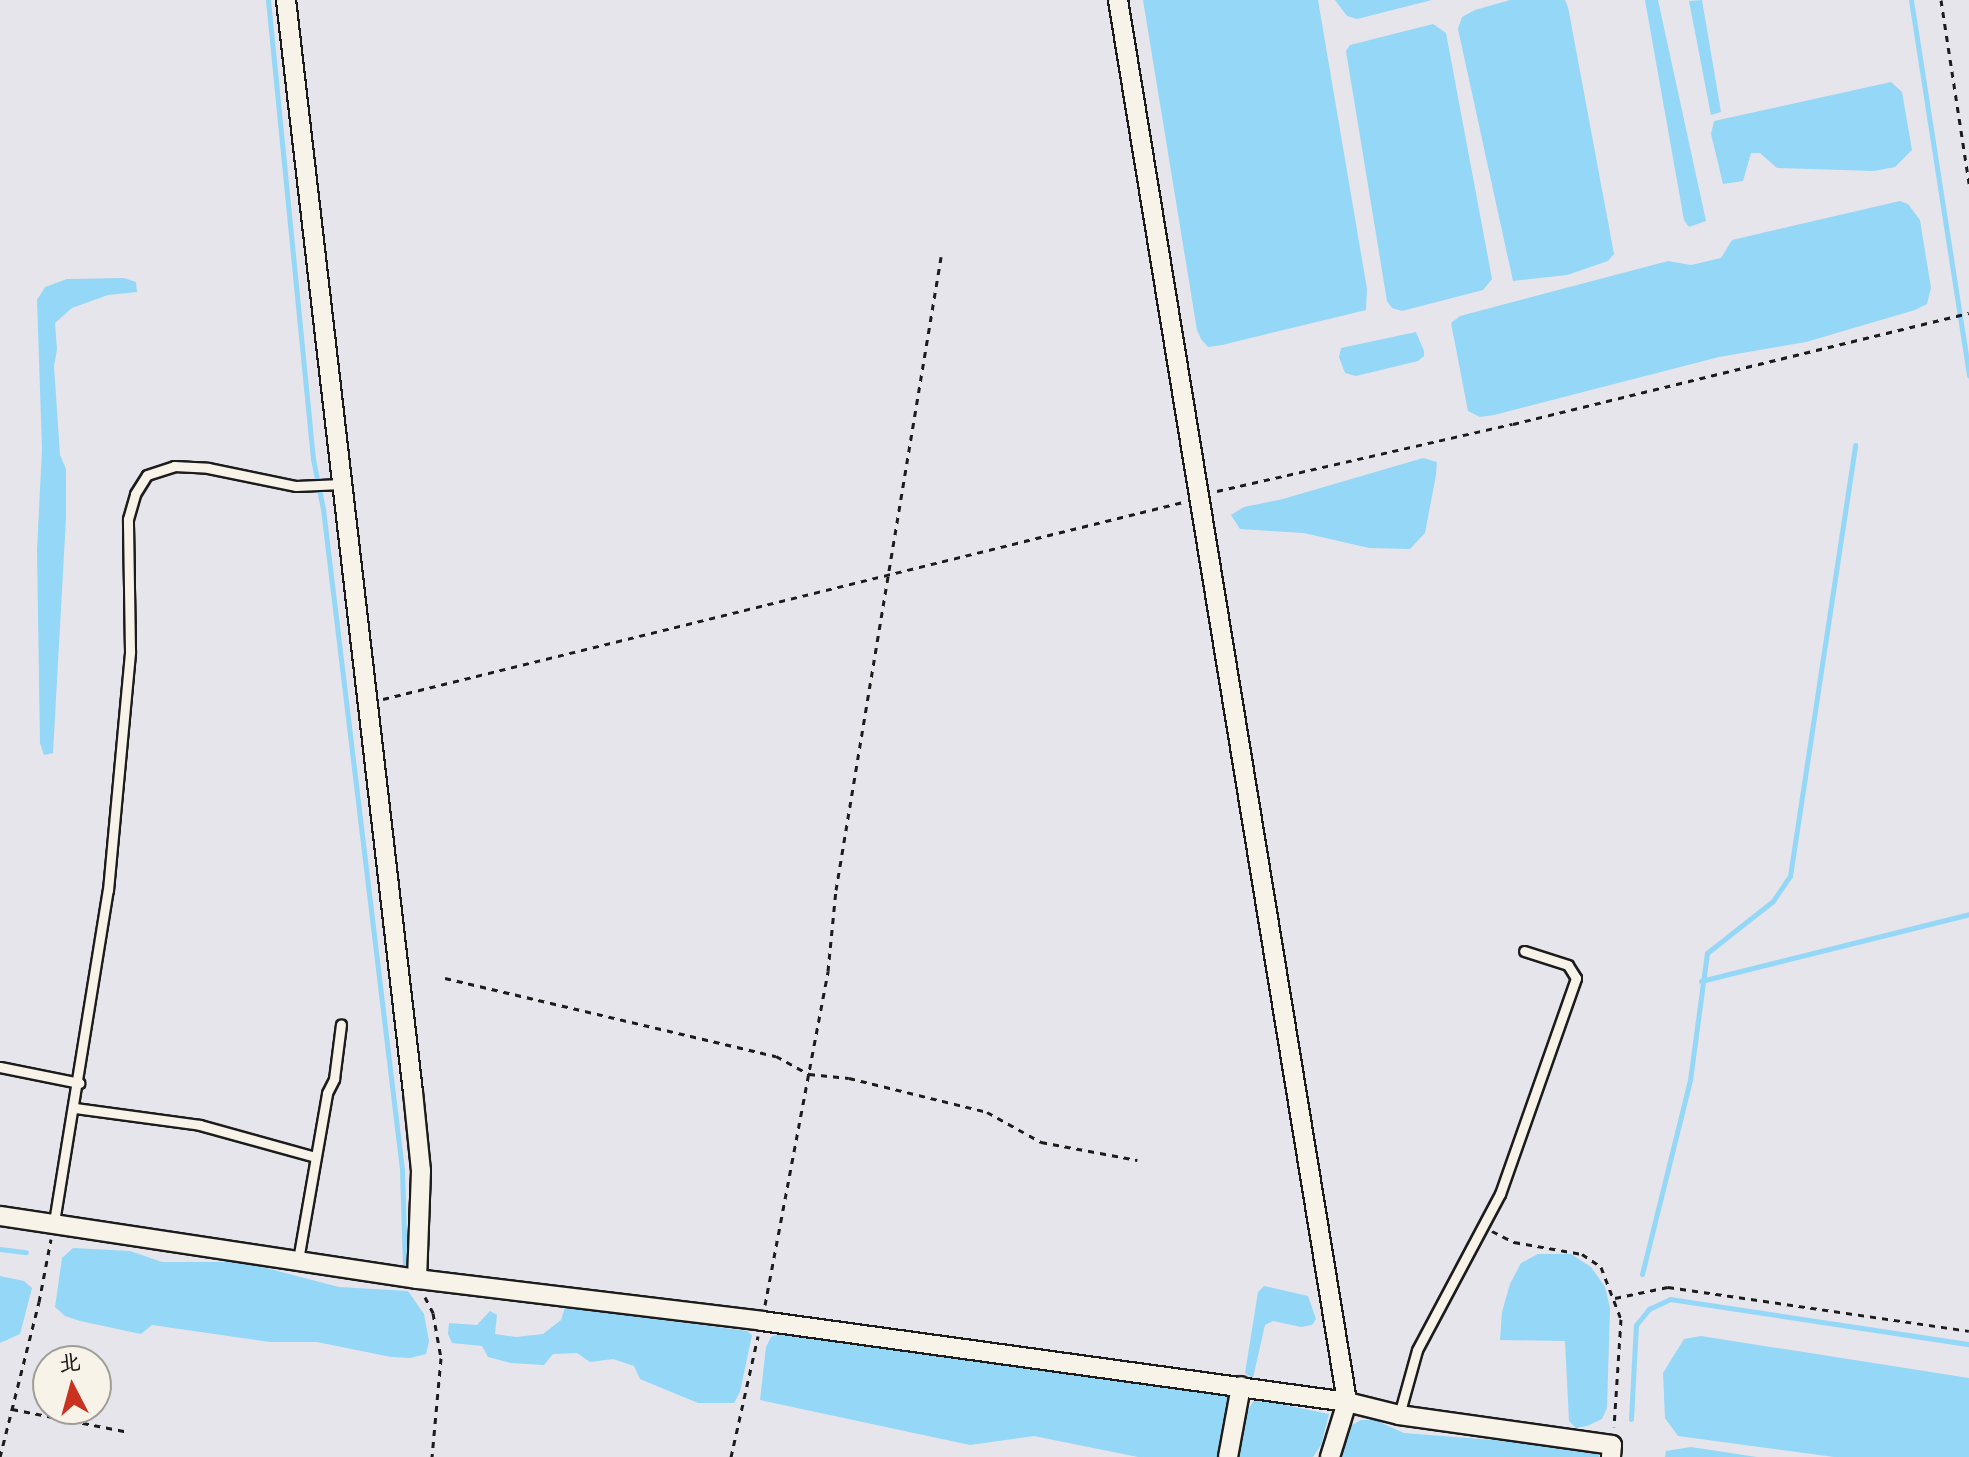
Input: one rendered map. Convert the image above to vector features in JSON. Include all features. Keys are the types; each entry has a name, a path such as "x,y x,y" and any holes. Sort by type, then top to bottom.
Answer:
{"street":[{"path":"286,0 334,484 368,703 421,1171 417,1279"},
{"path":"1118,0 1347,1402 1330,1457"},
{"path":"0,1216 417,1279 762,1321 1241,1386 1347,1402 1399,1415 1612,1451"},
{"path":"1228,1457 1241,1386"}],"lane":[{"path":"54,1222 75,1108 108,890 130,651 128,519 135,494 147,475 174,466 208,468 296,486 334,484"},
{"path":"1399,1415 1417,1350 1485,1228 1500,1194 1576,978 1568,965 1524,951"},
{"path":"298,1260 327,1093 334,1079 341,1024"},
{"path":"0,1067 79,1083"},
{"path":"75,1108 200,1125 315,1157"}],"path":[{"path":"1941,0 1969,184"},
{"path":"731,1457 762,1321 828,971 836,890 941,257"},
{"path":"368,703 887,573 1175,505 1199,496 1513,424 1968,313"},
{"path":"445,978 776,1056 809,1074 849,1078 987,1112 1041,1142 1137,1160"},
{"path":"0,1457 39,1302 54,1222"},
{"path":"1485,1228 1514,1242 1582,1254 1601,1267 1621,1319 1612,1451"},
{"path":"417,1279 433,1313 441,1358 432,1457"},
{"path":"1615,1298 1668,1287 1969,1331"},
{"path":"12,1409 129,1432"}],"water":[{"path":"1143,0 1318,0 1367,289 1366,310 1222,345 1208,347 1201,339 1197,330"},
{"path":"1335,0 1432,0 1357,19 1347,16"},
{"path":"1510,0 1565,0 1568,7 1614,254 1608,261 1567,275 1513,281 1458,29 1462,17"},
{"path":"1645,0 1658,0 1706,221 1689,227 1684,220"},
{"path":"1702,0 1721,112 1711,115 1689,1"},
{"path":"1433,24 1446,33 1492,279 1483,290 1402,311 1392,308 1387,301 1346,51 1350,45"},
{"path":"1891,82 1902,92 1912,150 1895,167 1874,171 1777,168 1760,153 1751,153 1743,181 1723,184 1711,134 1714,121"},
{"path":"1900,201 1908,204 1920,220 1931,288 1927,304 1915,310 1806,342 1719,357 1494,415 1480,417 1468,411 1451,323 1460,316 1668,261 1691,265 1721,258 1732,240"},
{"path":"124,278 136,282 137,292 108,295 72,308 55,323 57,349 54,366 60,455 66,469 66,518 53,753 44,755 40,743 37,550 42,449 37,300 45,287 67,279"},
{"path":"1416,332 1424,351 1424,356 1418,361 1356,376 1345,373 1339,357 1341,348"},
{"path":"1423,458 1437,462 1436,475 1425,533 1410,549 1369,548 1304,533 1240,529 1231,515 1244,507 1283,499"},
{"path":"73,1248 130,1251 162,1262 243,1262 339,1287 408,1291 424,1314 429,1341 426,1354 410,1358 391,1357 317,1342 270,1342 152,1325 141,1334 80,1321 65,1316 55,1307 62,1258"},
{"path":"1538,1254 1571,1254 1591,1267 1605,1287 1610,1308 1607,1408 1602,1419 1587,1426 1576,1428 1569,1421 1565,1341 1500,1340 1502,1312 1510,1284 1521,1263"},
{"path":"0,1276 24,1281 32,1288 20,1334 0,1343"},
{"path":"1264,1286 1308,1296 1316,1319 1312,1325 1301,1327 1273,1321 1265,1325 1253,1378 1245,1373 1258,1292"},
{"path":"565,1307 747,1331 752,1335 740,1392 734,1403 698,1403 640,1379 634,1366 613,1359 590,1362 577,1353 553,1354 544,1365 511,1363 488,1357 482,1346 452,1343 448,1334 449,1323 477,1325 490,1311 497,1315 495,1334 516,1337 543,1334 561,1320"},
{"path":"777,1334 1235,1396 1221,1457 1138,1457 1034,1436 970,1445 760,1400 766,1347 771,1337"},
{"path":"1701,1336 1969,1378 1969,1457 1834,1457 1678,1436 1665,1418 1663,1373 1684,1339"},
{"path":"1255,1399 1329,1414 1321,1445 1313,1457 1235,1457 1244,1416"},
{"path":"1361,1420 1375,1420 1404,1433 1547,1444 1594,1450 1600,1457 1340,1457 1350,1426"},
{"path":"1691,1447 1757,1457 1665,1457 1666,1451"}],"waterway":[{"path":"268,0 313,459 323,509 402,1170 405,1266"},
{"path":"1911,0 1969,376"},
{"path":"1642,1274 1690,1080 1707,953 1773,901 1790,876 1855,445"},
{"path":"1701,981 1969,914"},
{"path":"0,1249 26,1252"},
{"path":"1631,1419 1636,1325 1649,1309 1670,1299 1969,1344"}]}
